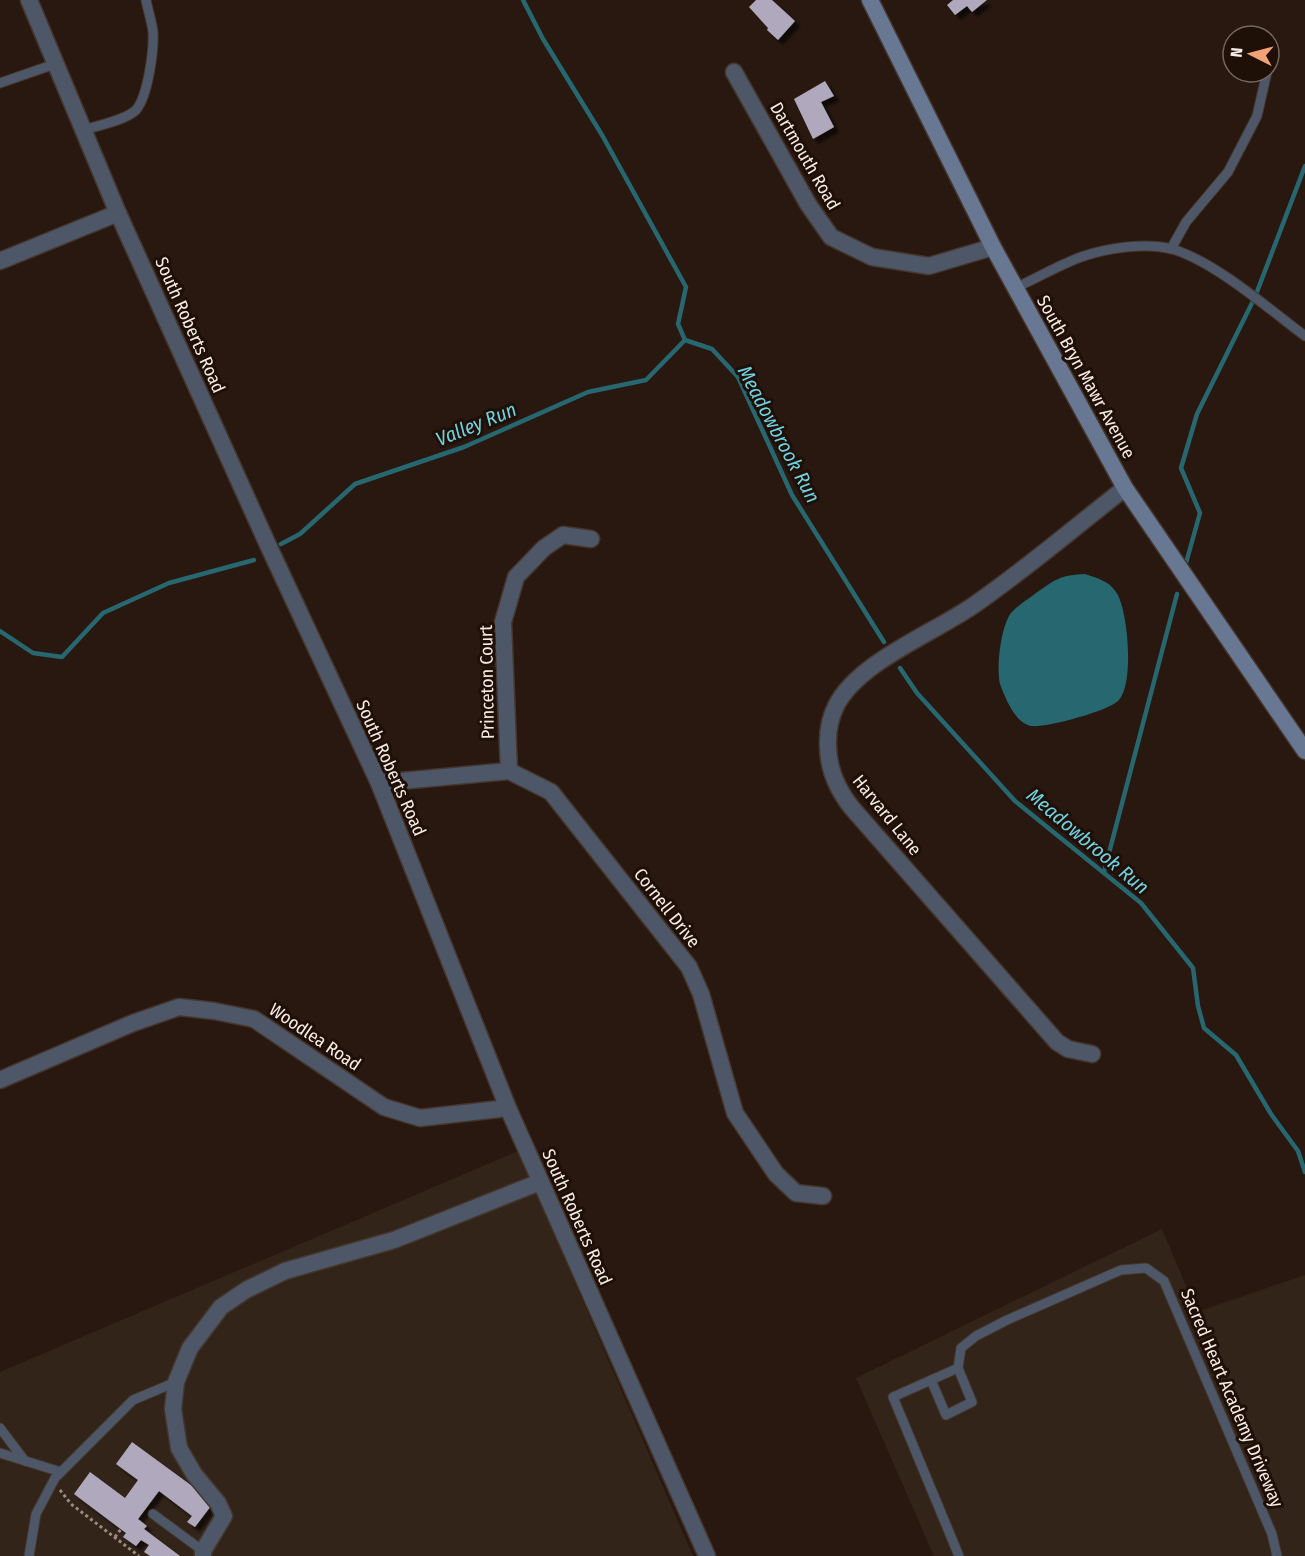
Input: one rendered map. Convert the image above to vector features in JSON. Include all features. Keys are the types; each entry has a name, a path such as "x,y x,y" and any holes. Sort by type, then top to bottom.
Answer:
{"main road":[{"name":"South Bryn Mawr Avenue","path":"870,0 993,247 1125,488 1305,751"}],"street":[{"name":"South Roberts Road","path":"29,0 118,213 268,545 379,783 508,1108 707,1556"},
{"name":"Dartmouth Road","path":"734,72 808,204 831,237 872,257 928,266 993,247"},
{"path":"0,261 118,213"},
{"name":"Harvard Lane","path":"1092,1054 1075,1051 1057,1042 852,808 837,786 830,769 828,737 836,705 844,692 861,675 974,605 1125,488"},
{"name":"Princeton Court","path":"509,771 503,622 516,577 544,548 563,535 591,539"},
{"path":"379,783 509,771"},
{"name":"Cornell Drive","path":"509,771 551,792 689,967 701,994 735,1113 776,1174 796,1193 823,1196"},
{"name":"Woodlea Road","path":"0,1080 133,1023 179,1007 254,1018 384,1107 420,1118 508,1108"},
{"path":"203,1553 224,1516 218,1503 194,1474 179,1448 173,1409 176,1382 190,1348 220,1307 246,1290 285,1271 394,1240 540,1182"}],"lane":[{"path":"83,130 115,120 135,110 145,90 153,34 146,0"},
{"path":"0,82 56,64"},
{"path":"1171,249 1186,222 1228,172 1257,116 1264,84"},
{"path":"1015,288 1080,257 1109,249 1151,246 1171,249 1200,260 1248,292 1305,336"},
{"name":"Sacred Heart Academy Driveway","path":"958,1368 962,1348 976,1336 1121,1270 1146,1268 1164,1281 1272,1534 1277,1556"},
{"path":"931,1380 946,1415 972,1402 958,1368 892,1397 959,1556"},
{"path":"29,1556 36,1514 61,1472 133,1400 176,1382"},
{"path":"0,1428 25,1461"},
{"path":"0,1453 61,1472"},
{"path":"153,1514 203,1553"}],"path":[{"path":"53,1482 72,1504 139,1556"},
{"path":"115,1537 121,1529"}],"shaded area":[{"path":"518,1151 693,1556 0,1556 0,1372"},
{"path":"1162,1229 1197,1312 1305,1275 1305,1556 934,1556 856,1378"}],"water":[{"path":"1085,574 1110,585 1120,601 1128,647 1127,679 1123,692 1118,701 1112,705 1090,714 1062,722 1031,726 1014,713 1000,684 1000,647 1007,619 1020,605 1054,581 1070,575"}],"building":[{"path":"756,0 772,0 795,21 778,40 749,7"},
{"path":"953,0 987,0 972,12 967,6 955,15 947,5"},
{"path":"825,81 834,96 821,102 834,127 813,139 794,99"},
{"path":"132,1442 214,1502 195,1527 187,1522 192,1516 159,1491 138,1519 147,1526 144,1529 180,1556 150,1556 144,1552 149,1545 141,1540 136,1546 123,1537 126,1533 74,1494 90,1472 125,1498 138,1480 116,1464"}],"waterway":[{"name":"Meadowbrook Run","path":"523,0 543,39 602,135 686,287 678,324 685,340 712,349 738,377 792,495 884,642"},
{"path":"1186,563 1200,513 1181,468 1197,414 1255,297 1305,166"},
{"name":"Valley Run","path":"281,544 300,534 355,484 464,447 588,392 646,380 685,340"},
{"name":"Valley Run","path":"0,631 33,653 62,657 103,613 169,583 254,560"},
{"path":"1104,872 1177,594"},
{"name":"Meadowbrook Run","path":"900,668 917,693 1015,801 1141,903 1193,968 1198,1006 1204,1028 1236,1055 1271,1114 1298,1151 1305,1172"}]}
